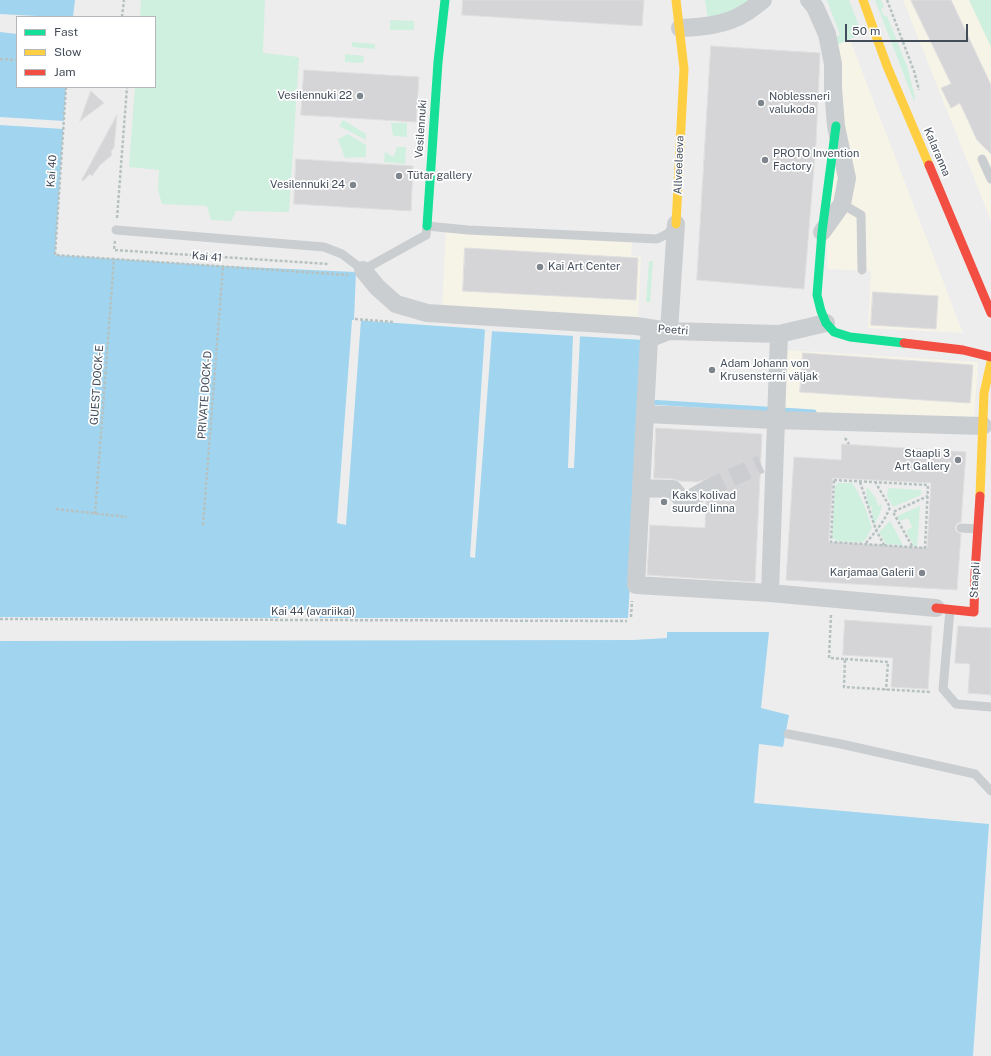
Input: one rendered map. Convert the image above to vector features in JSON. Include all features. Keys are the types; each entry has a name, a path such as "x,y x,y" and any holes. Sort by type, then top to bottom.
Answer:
{"street":[{"name":"Vesilennuki","path":"427,226 438,62 445,0"},
{"name":"Allveelaeva","path":"669,331 684,69 676,0"},
{"path":"680,28 703,27 730,20 745,14 763,0"},
{"path":"809,0 815,7 827,34 833,64 836,126 847,178 822,232 818,295 821,311 826,323 834,332 850,337 963,350 991,358"},
{"name":"Kalaranna","path":"863,0 887,66 991,313"},
{"name":"Peetri","path":"357,272 396,304 427,313 636,326 669,331 779,334 826,323"},
{"path":"669,331 649,339 641,488 673,489 684,502 707,489"},
{"path":"770,593 767,460 775,420 779,334"},
{"name":"Staapli","path":"641,488 636,585 770,593 974,612 984,393 991,362"},
{"path":"644,414 775,420 983,426"}],"lane":[{"path":"982,159 991,179"},
{"path":"834,204 861,215 862,270"},
{"path":"116,230 324,247 342,254 357,272 426,235 427,226 468,230 657,239 667,234 676,224"},
{"path":"961,528 978,529"},
{"path":"943,609 943,689 956,704 991,707"},
{"path":"788,734 841,744 974,774 991,792"}],"path":[{"path":"122,16 124,0"},
{"path":"0,59 16,60"},
{"name":"Kai 40","path":"55,255 66,88"},
{"path":"127,88 114,250 329,264 342,254"},
{"name":"Kai 41","path":"55,255 223,266 357,272"},
{"name":"GUEST DOCK-E","path":"95,514 114,259"},
{"name":"PRIVATE DOCK-D","path":"203,525 223,266"},
{"path":"834,480 860,482 875,481 928,485 925,548 831,542 834,480"},
{"path":"875,481 912,547"},
{"path":"860,482 876,530 884,545"},
{"path":"888,514 928,496"},
{"path":"865,544 888,514 890,507"},
{"path":"56,509 128,517"},
{"path":"832,599 829,658 888,662 886,690"},
{"name":"Kai 44 (avariikai)","path":"0,619 627,621"},
{"path":"845,659 844,687 931,692"}],"shaded area":[{"path":"903,0 969,0 991,47 991,221"},
{"path":"850,40 963,333 868,328 871,271 827,269 827,237 840,112 836,45"},
{"path":"446,231 632,242 631,255 641,257 638,319 442,306"},
{"path":"785,350 978,362 973,434 781,422"}],"green space":[{"path":"141,0 265,0 263,53 299,57 289,212 236,211 231,221 211,220 207,206 162,204 158,190 159,170 129,167 135,88 156,88 156,16 140,16"},
{"path":"705,0 752,0 730,13 708,18"},
{"path":"827,0 849,0 862,34 836,45 835,37 840,35"},
{"path":"875,0 881,0 884,7 881,9 884,16 887,16 907,66 915,97 914,101"},
{"path":"969,0 991,0 991,47"},
{"path":"390,20 414,21 414,30 390,30"},
{"path":"352,42 375,44 375,49 352,47"},
{"path":"345,54 364,56 363,63 345,62"},
{"path":"343,120 366,134 366,140 339,126"},
{"path":"391,123 407,123 407,137 393,136"},
{"path":"348,134 366,145 366,157 345,158 338,139"},
{"path":"397,147 406,147 405,164 384,162 385,152 394,157"},
{"path":"649,261 653,261 650,302 646,302"},
{"path":"838,483 852,483 864,505 872,528 865,540 862,542 836,541 832,537 835,486"},
{"path":"868,488 877,500 876,501 879,506 882,504 880,513 874,525 871,506 868,506 866,489"},
{"path":"888,488 921,490 921,495 893,507 887,496"},
{"path":"920,506 917,546 914,546 906,531 912,527 908,518 900,521 897,516"},
{"path":"890,521 903,545 886,544 879,532"}],"water":[{"path":"0,0 75,0 73,16 16,16 16,88 66,88 55,255 223,266 356,272 354,320 482,329 489,331 644,340 628,618 319,618 319,610 280,609 279,618 0,617"},
{"path":"667,632 769,632 761,708 789,715 783,747 759,744 754,803 989,824 973,1056 0,1056 0,641 633,640 667,638"}],"pier":[{"path":"0,14 37,16 16,16 16,34 0,32"},
{"path":"0,117 64,121 63,129 0,125"},
{"path":"352,320 361,320 346,525 337,523"},
{"path":"485,330 492,331 475,558 470,557"},
{"path":"573,335 580,336 574,468 568,468"}],"building":[{"path":"463,0 644,0 642,26 462,15"},
{"path":"911,0 951,0 991,85 991,154 977,140 960,103 951,108 941,88 951,84"},
{"path":"711,46 820,53 816,143 804,289 697,280"},
{"name":"Vesilennuki 22","path":"304,70 419,77 416,122 301,115"},
{"path":"91,91 104,103 80,121"},
{"path":"117,115 114,148 111,151 112,155 100,165 92,176 90,174 83,181 82,180"},
{"name":"Vesilennuki 24","path":"296,159 413,166 411,211 294,204"},
{"path":"465,248 638,258 636,300 463,291"},
{"path":"873,292 938,296 936,329 871,325"},
{"path":"803,353 973,365 970,403 800,392"},
{"path":"656,428 762,434 755,582 647,575 650,525 705,528 706,501 716,495 717,489 716,484 712,480 707,479 697,482 654,478"},
{"path":"842,444 966,452 961,522 955,527 956,531 961,534 957,590 786,580 794,457 841,460","holes":["833,478 931,483 927,548 829,542"]},
{"path":"845,620 932,626 928,689 891,687 893,658 843,655"},
{"path":"958,626 991,628 991,695 968,693 970,664 955,663"}],"waterway":[{"path":"648,402 814,412"}],"tunnel":[{"path":"707,489 761,464"}],"traffic: fast":[{"path":"427,226 438,62 445,0"},
{"path":"836,126 822,232 817,295 821,311 826,323 834,332 850,337 904,343"}],"traffic: slow":[{"path":"676,0 684,69 676,224"},
{"path":"863,0 887,66 929,165"},
{"path":"980,496 984,393 991,362"}],"traffic: jam":[{"path":"929,165 991,313"},
{"path":"904,343 963,350 991,357"},
{"path":"936,608 974,612 980,496"}],"place":[{"name":"Vesilennuki 22","path":"360,96"},
{"name":"Noblessneri valukoda","path":"761,103"},
{"name":"PROTO Invention Factory","path":"765,160"},
{"name":"Tütar gallery","path":"399,176"},
{"name":"Vesilennuki 24","path":"353,185"},
{"name":"Kai Art Center","path":"540,267"},
{"name":"Adam Johann von Krusensterni väljak","path":"712,370"},
{"name":"Staapli 3 Art Gallery","path":"958,460"},
{"name":"Kaks kolivad suurde linna","path":"664,502"},
{"name":"Karjamaa Galerii","path":"922,573"}]}
